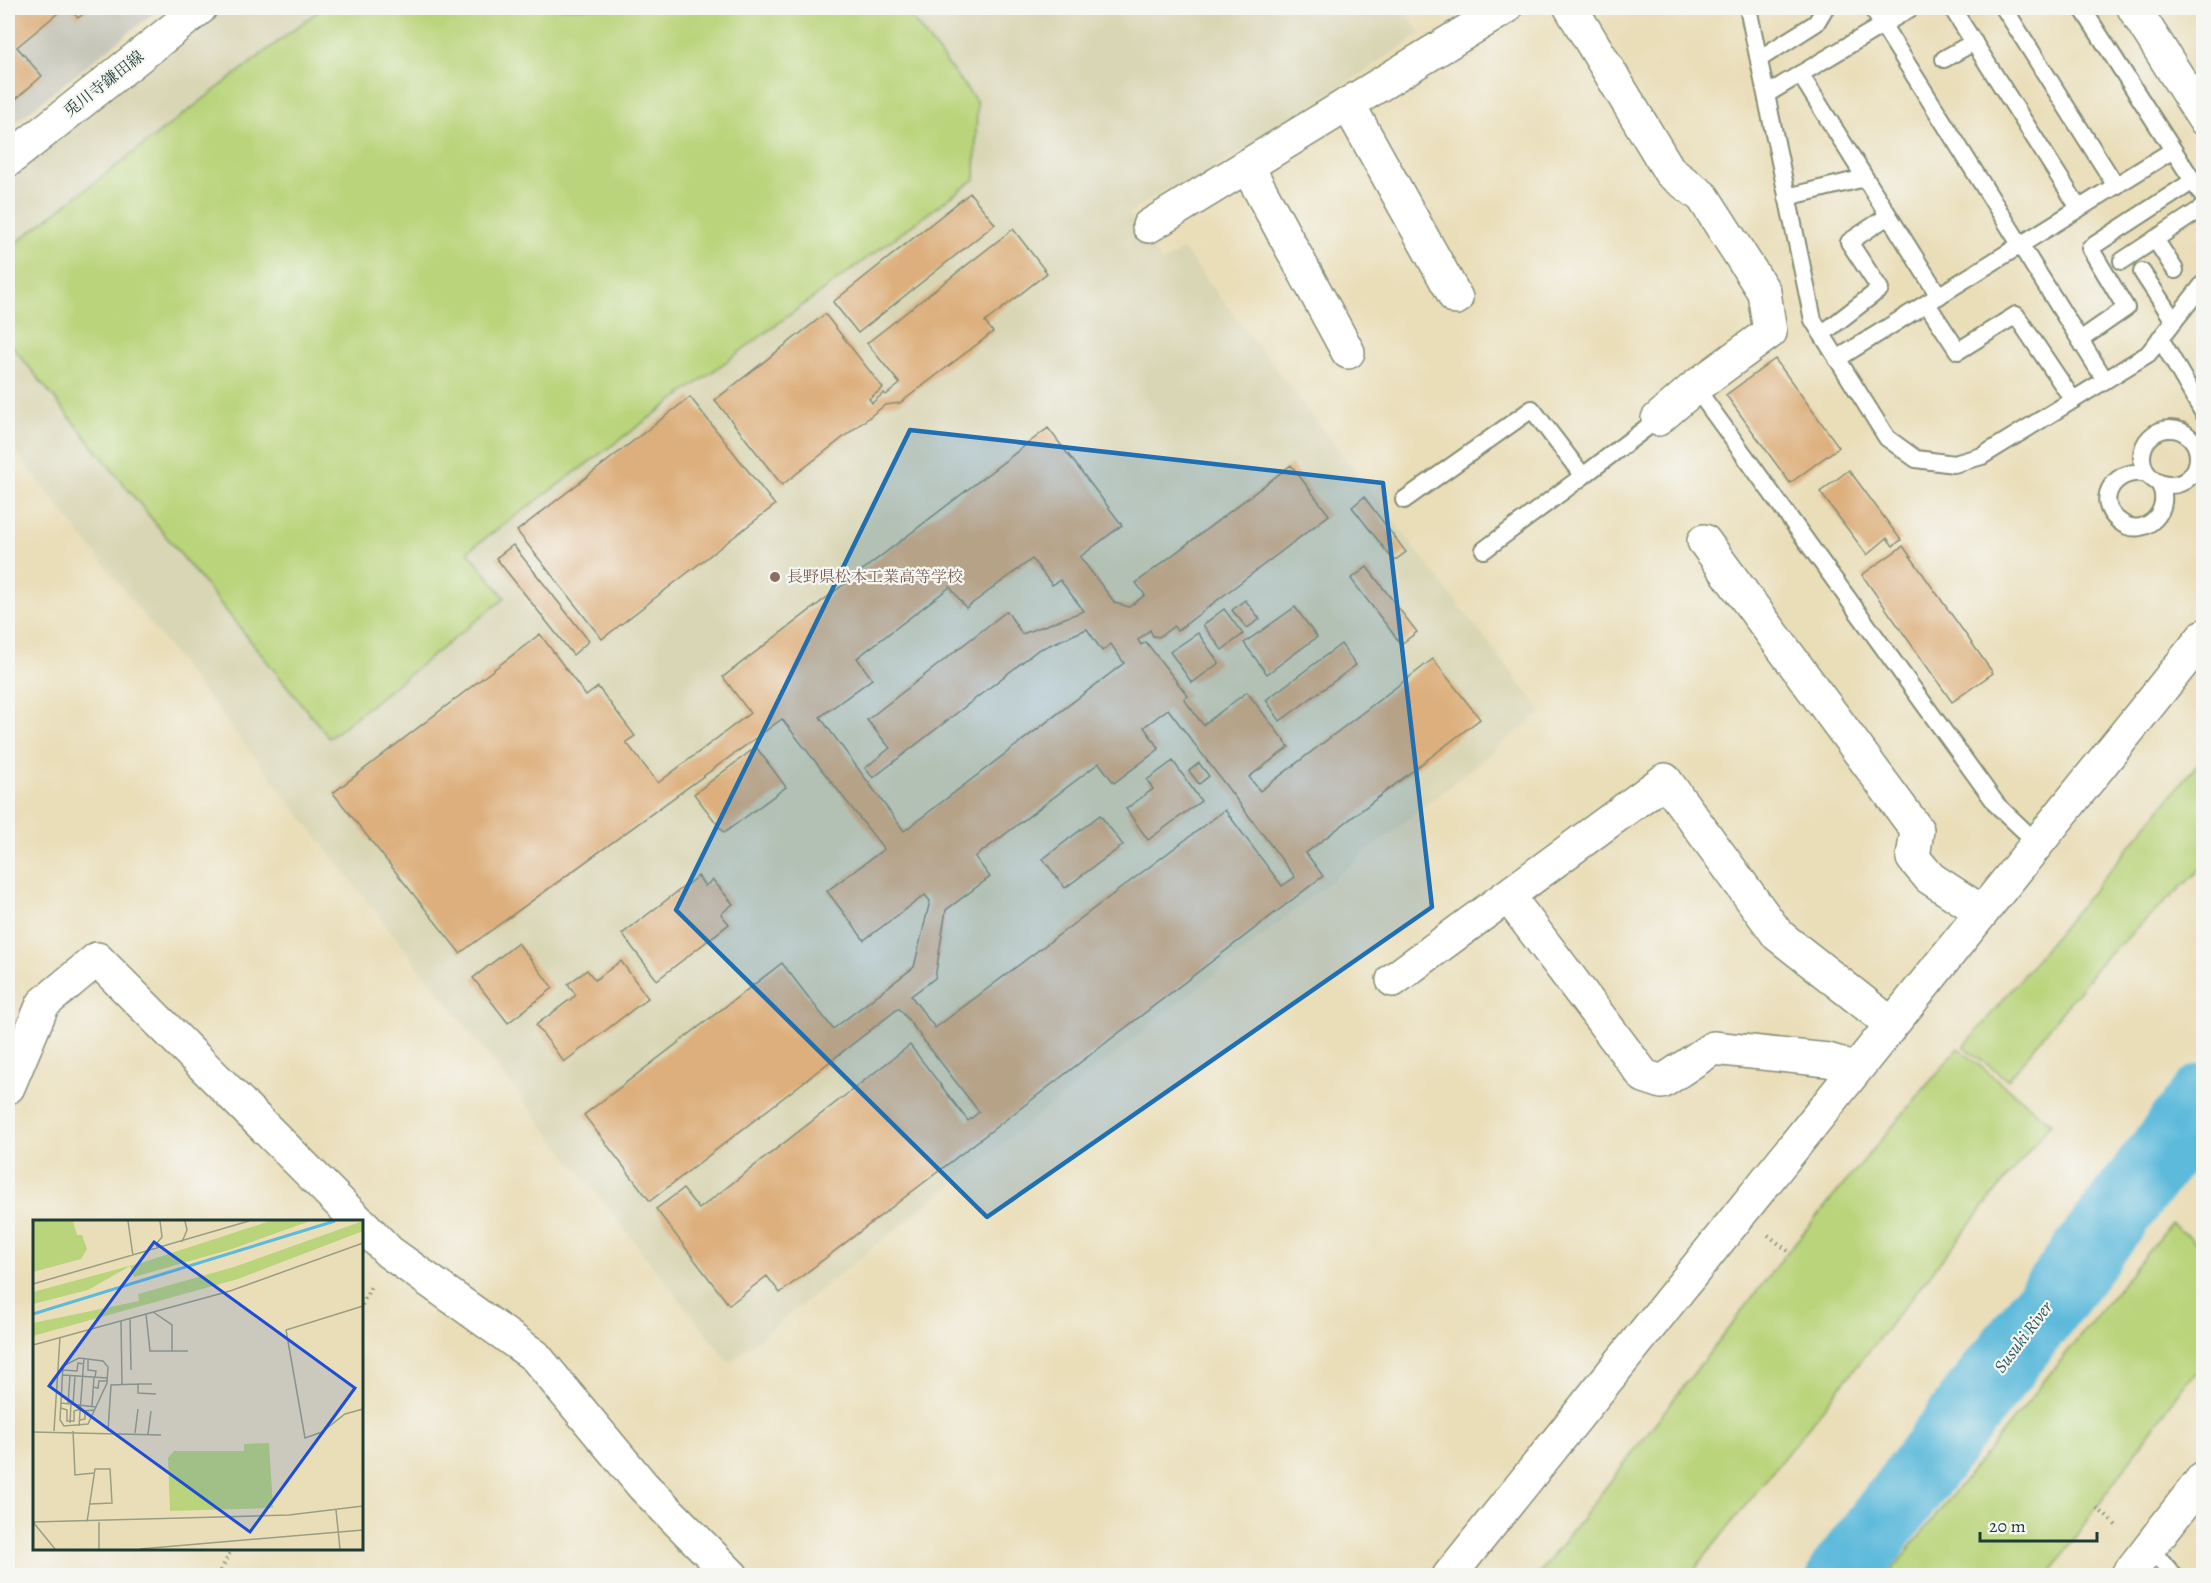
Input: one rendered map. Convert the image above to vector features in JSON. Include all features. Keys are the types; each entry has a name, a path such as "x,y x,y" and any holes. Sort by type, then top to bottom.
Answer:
{"street":[{"name":"兎川寺鎌田線","path":"8,160 200,8"},
{"path":"1149,226 1505,8"},
{"path":"1571,8 1670,172 1703,197 1764,292 1770,332 1695,387 1658,419"},
{"path":"2134,8 2204,119"},
{"path":"1348,104 1456,298"},
{"path":"1247,166 1348,352"},
{"path":"1704,541 1917,830 1913,858 1930,878 1982,912"},
{"path":"1449,1575 2204,636"},
{"path":"1394,981 1665,780 1778,935 1891,1024"},
{"path":"1508,896 1644,1077 1662,1082 1713,1048 1828,1060 1853,1072"},
{"path":"8,1087 43,1004 97,959 357,1220"},
{"path":"363,1226 389,1252 535,1356 643,1486 732,1575"},
{"path":"2127,1575 2135,1539 2204,1477"}],"lane":[{"path":"1748,8 1813,320 1887,438 1916,459 1954,464 1982,456 2148,354 2204,283"},
{"path":"1759,60 1816,23 1825,8"},
{"path":"1872,8 2105,380"},
{"path":"1767,94 1911,8"},
{"path":"1952,8 2079,208"},
{"path":"2004,8 2116,186"},
{"path":"2082,8 2204,198"},
{"path":"1944,59 1974,42"},
{"path":"1800,74 1888,216 1958,351 2016,315 2073,400"},
{"path":"1837,359 2173,150"},
{"path":"1788,197 1865,178"},
{"path":"2080,340 2126,308 2090,248 2193,181"},
{"path":"2122,261 2204,207"},
{"path":"1822,334 1880,289 1849,242 1888,216"},
{"path":"2155,239 2175,270"},
{"path":"2142,272 2174,321"},
{"path":"2160,338 2204,414 2187,435"},
{"path":"1695,387 1997,806 2037,843"},
{"path":"1404,500 1532,409 1583,476"},
{"path":"1484,550 1658,419"},
{"path":"2152,478 2130,472 2114,482 2108,499 2114,527 2138,528 2154,520 2163,504 2164,495 2152,478 2143,466 2142,457 2148,440 2163,430 2173,430 2187,435 2195,444 2198,454 2194,471 2181,483 2172,485 2152,478"},
{"path":"2135,1539 2174,1575"}],"path":[{"path":"1766,1233 1788,1251"},
{"path":"2097,1508 2135,1539"},
{"path":"218,1575 231,1550"}],"highlighted area":[{"path":"910,430 1383,483 1432,907 987,1217 676,910"}],"shaded area":[{"path":"8,8 160,8 8,128"},
{"name":"長野県松本工業高等学校","path":"224,8 1401,8 1422,34 1174,195 1168,187 1129,213 1162,263 1183,249 1542,712 729,1363 8,442 8,178"}],"green space":[{"path":"322,8 904,8 977,102 975,179 468,551 505,598 329,738 8,341 8,249"},
{"path":"2203,757 2203,867 2103,960 2008,1080 1964,1047"},
{"path":"1958,1048 2051,1123 1690,1575 1538,1575 1788,1251"},
{"path":"2171,1223 2203,1248 2203,1366 2182,1387 2049,1575 1888,1575"}],"building":[{"path":"8,8 64,8 17,47 42,76 8,106"},
{"path":"69,8 91,8 78,18"},
{"path":"970,193 995,224 858,333 833,302"},
{"path":"1013,229 1047,273 985,322 993,332 900,403 885,405 782,485 715,400 825,314 883,388 869,399 872,403 884,393 886,395 900,384 867,343"},
{"path":"1775,359 1839,447 1790,483 1726,395"},
{"path":"690,397 775,505 602,639 517,531"},
{"path":"1048,428 1122,525 1080,557 1115,603 1129,607 1145,595 1136,583 1291,465 1329,515 1177,631 1174,626 1159,637 1153,636 1150,630 1138,640 1141,645 1146,642 1188,696 1184,699 1203,725 1247,692 1289,747 1249,777 1260,791 1433,659 1480,719 1306,853 1323,876 780,1293 767,1276 729,1305 656,1209 683,1189 699,1209 910,1045 968,1121 979,1112 899,1008 650,1201 584,1115 782,963 833,1029 914,967 930,901 925,895 864,940 827,891 884,849 782,719 460,953 333,793 540,634 586,696 598,687 635,736 626,742 658,783 750,713 723,677","holes":["1032,559 1052,585 1060,580 1084,611 1022,634 1007,611 867,720 890,748 865,768 873,778 1038,650 1087,629 1102,651 1111,644 1124,663 904,831 820,717 872,679 857,658 950,587 966,608","1168,709 1295,877 1282,886 1225,810 935,1028 911,996 935,978 946,910 990,877 975,857 1099,763 1114,783 1159,749 1144,727"]},
{"path":"1849,470 1901,540 1893,546 1887,538 1867,555 1820,492"},
{"path":"1364,497 1406,552 1394,561 1352,507"},
{"path":"513,545 589,641 573,655 496,558"},
{"path":"1903,546 1993,673 1952,702 1862,575"},
{"path":"1367,567 1417,632 1401,644 1351,579"},
{"path":"1245,600 1260,619 1247,628 1232,610"},
{"path":"1295,607 1317,637 1267,674 1244,643"},
{"path":"1224,609 1243,634 1222,650 1203,625"},
{"path":"1198,633 1219,663 1192,683 1170,652"},
{"path":"1341,644 1356,665 1280,721 1266,700"},
{"path":"756,747 786,787 724,833 694,794"},
{"path":"1173,761 1201,801 1148,840 1126,809 1153,789 1147,780"},
{"path":"1199,763 1209,776 1199,784 1189,771"},
{"path":"1100,815 1123,845 1065,888 1043,859"},
{"path":"698,876 705,886 713,880 733,904 721,914 729,924 657,980 622,934"},
{"path":"518,943 553,988 508,1023 473,978"},
{"path":"621,961 648,998 564,1062 536,1025 576,995 568,984 587,970 595,980"}],"waterway":[{"name":"Susuki River","path":"1842,1576 2204,1098"}],"place":[{"name":"長野県松本工業高等学校","path":"775,577"}]}
